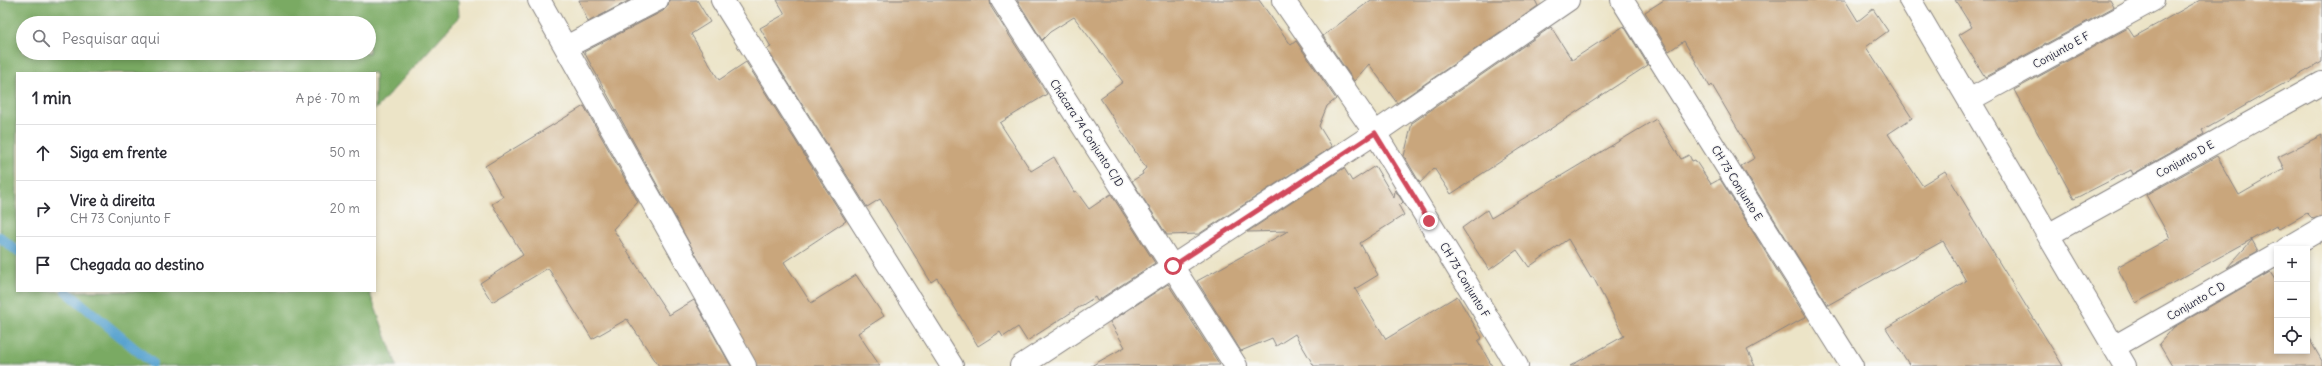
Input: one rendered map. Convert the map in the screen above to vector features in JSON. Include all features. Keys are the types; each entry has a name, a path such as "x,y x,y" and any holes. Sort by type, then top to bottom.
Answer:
{"street":[{"path":"539,0 745,366"},
{"path":"566,47 657,0"},
{"path":"722,0 952,366"},
{"name":"Chácara 74 Conjunto C/D","path":"1002,0 1236,366"},
{"name":"CH 73 Conjunto F","path":"1283,0 1375,133 1517,366"},
{"path":"1021,366 1375,133 1568,0"},
{"name":"CH 73 Conjunto E","path":"1622,0 1852,366"},
{"path":"1910,0 2125,366"},
{"name":"Conjunto E F","path":"1969,100 2153,0"},
{"name":"Conjunto D E","path":"2048,235 2322,83"},
{"path":"2291,246 2322,228"},
{"name":"Conjunto C D","path":"2114,348 2274,256"}],"green space":[{"path":"0,0 458,0 459,17 376,109 376,72 16,72 16,292 369,292 397,366 0,366"}],"building":[{"path":"579,0 630,0 588,22"},
{"path":"669,0 697,0 710,22 691,34 719,80 746,62 846,221 784,262 811,303 856,275 884,316 858,333 880,366 757,366 584,52 663,11 668,6"},
{"path":"777,0 990,0 991,7 1047,94 1000,123 1031,171 1054,157 1074,192 1076,191 1089,209 1111,194 1155,263 1097,301 1095,297 1027,341 1018,327 1003,337 1000,332 978,346 937,278 931,282 880,199 867,207 767,49 771,47 760,28 785,14"},
{"path":"1017,0 1259,0 1291,45 1296,41 1336,99 1327,106 1319,126 1332,147 1199,234 1167,235 1132,181 1143,174 1142,172 1146,168 1100,98 1123,82 1074,17 1050,32 1042,40"},
{"path":"1371,0 1535,0 1538,6 1397,103 1369,64 1354,81 1323,36"},
{"path":"1664,0 1845,0 1858,21 1873,9 1888,31 1866,47 1912,118 1888,134 1922,185 1945,171 1971,214 1970,215 2063,366 1910,366 1886,328 1966,281 1943,241 1828,305 1741,166 1755,158 1712,85 1710,87 1684,41 1669,51 1645,12"},
{"path":"1955,0 2110,0 2114,7 1985,77 1959,35 1972,27"},
{"path":"2200,0 2322,0 2322,62 2202,130 2204,134 2133,174 2131,170 2074,199 2014,90 2128,28 2134,37"},
{"path":"1624,26 1648,65 1451,194 1434,168 1420,183 1404,156 1412,123 1551,27 1572,60"},
{"path":"584,106 638,202 613,229 669,315 694,300 731,366 659,366 627,319 592,339 548,268 492,302 480,283 523,255 492,204 503,197 485,166"},
{"path":"1656,119 1681,159 1689,155 1692,161 1695,160 1711,184 1720,179 1806,317 1747,350 1755,366 1570,366 1624,336 1593,277 1591,278 1568,239 1529,267 1517,250 1489,270 1462,228 1487,210 1491,218"},
{"path":"2322,135 2322,216 2313,219 2307,213 2279,229 2276,226 2136,303 2117,267 2170,238 2146,195 2217,156 2239,195 2284,169 2278,157"},
{"path":"1375,166 1394,198 1395,190 1403,202 1399,206 1404,215 1360,243 1378,275 1355,289 1386,339 1457,296 1482,338 1478,341 1492,366 1314,366 1295,334 1276,346 1272,338 1241,351 1197,281 1288,231 1247,232 1344,168 1352,181"},
{"path":"2252,240 2258,251 2227,268"},
{"path":"2270,272 2274,278 2274,354 2310,354 2310,340 2322,361 2322,366 2172,366 2159,344 2174,327"},
{"path":"1168,284 1220,365 1091,366 1125,347 1110,322"}],"waterway":[{"path":"0,237 16,250"},
{"path":"67,292 152,363"}],"route":[{"path":"1173,266 1375,133 1429,221"}]}
